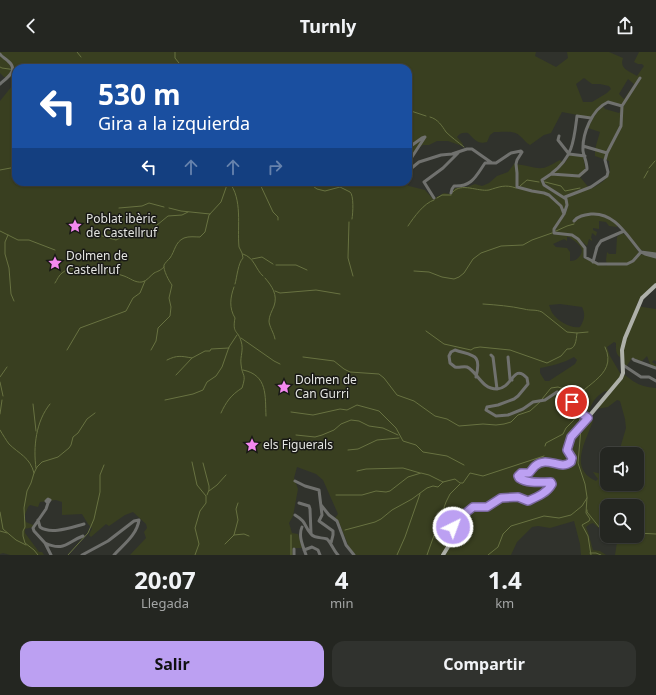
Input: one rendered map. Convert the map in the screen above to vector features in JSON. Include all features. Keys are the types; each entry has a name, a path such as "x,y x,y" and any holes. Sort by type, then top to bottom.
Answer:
{"main road":[{"path":"442,555 451,542 455,523 473,507 487,507 501,498 518,497 528,501 548,490 552,484 551,482 540,483 524,480 519,478 519,474 529,473 535,466 546,462 561,466 570,463 572,459 567,450 570,438 619,382 625,369 622,353 623,343 640,300 648,291 656,286"}],"street":[{"path":"0,54 12,65"},
{"path":"0,84 12,74"},
{"path":"565,197 591,187 607,176 608,172 605,160 607,153 622,126 622,106 640,78"},
{"path":"551,174 579,176 582,174 587,169 583,146 586,127 591,118 604,103 608,102 622,106"},
{"path":"591,118 577,116 572,146 569,154 564,163 542,180 542,183 565,197 567,205 564,214 554,229 554,233 572,235 583,244 585,248 585,257 593,262 604,264 627,264 633,261 641,252"},
{"path":"559,136 558,140 569,154 585,156"},
{"path":"412,145 425,137 412,157"},
{"path":"583,146 607,153"},
{"path":"412,168 419,162 467,149 472,150 492,163"},
{"path":"451,193 454,186 465,186 472,181 480,173 485,163 496,163 511,153 522,151 516,164 517,186 549,195 561,206 564,214"},
{"path":"434,198 424,182 443,168 460,152"},
{"path":"574,221 584,215 606,215 617,222 641,252 656,256"},
{"path":"593,262 596,247 602,241 624,231"},
{"path":"476,377 479,366 477,359 470,354 463,354 455,350 451,352 449,356 452,365 455,367 468,368 476,377 484,384 497,389 506,386 515,375 521,373 527,378 528,384 514,399 498,405 487,406 486,410 492,415 508,415 523,409 533,402 545,400 557,392 572,402 579,412 588,418"},
{"path":"491,355 493,357 497,389"},
{"path":"508,357 510,379 512,380"},
{"path":"634,359 656,368"},
{"path":"625,369 641,376 649,377 656,381"},
{"path":"295,481 305,486 319,489 322,515 319,520 333,531 331,543 332,548 338,555"},
{"path":"48,503 46,509 34,525 34,531 45,543 51,555"},
{"path":"300,503 308,506 310,509 312,535"},
{"path":"320,504 329,515 338,521 346,545 354,555"},
{"path":"295,515 305,522 314,537 325,538 331,543"},
{"path":"38,520 40,527 46,529 64,529 84,524"},
{"path":"84,554 108,540 134,521 139,520 133,535 114,555"},
{"path":"302,527 300,537 306,555"},
{"path":"45,543 59,548 66,546 83,536"},
{"path":"304,550 312,547 318,550 320,555"},
{"path":"294,549 294,555"}],"green space":[{"path":"0,52 536,52 535,56 556,67 568,58 567,52 609,52 623,58 622,65 628,71 637,76 644,66 634,62 639,52 656,52 656,254 641,250 617,225 617,227 609,226 606,222 599,221 599,229 593,228 593,230 597,232 596,236 592,233 592,241 589,239 587,246 575,235 585,248 583,258 607,266 607,252 609,254 616,254 617,237 622,233 627,236 640,254 656,257 656,284 644,293 636,306 656,309 656,361 654,360 652,362 656,365 656,368 650,364 647,356 642,361 632,358 626,367 623,363 623,359 617,354 616,343 614,342 607,347 620,375 625,375 643,386 656,388 656,555 615,555 617,543 644,543 644,499 600,499 600,529 593,523 586,527 593,550 600,551 606,555 581,555 580,544 574,521 550,528 538,526 532,527 517,542 511,555 355,555 349,547 338,520 335,518 338,514 323,480 316,474 297,467 294,478 298,489 293,516 289,523 292,533 298,534 302,548 293,548 293,555 130,555 146,538 144,532 147,528 146,524 133,512 125,515 109,526 106,524 91,537 89,535 92,528 82,514 62,515 62,502 56,500 40,502 38,507 30,505 24,517 26,522 33,525 33,527 25,529 25,533 39,552 42,552 44,555 0,554 0,101 12,86 12,186 409,186 425,190 433,199 444,193 450,194 455,188 467,187 475,184 482,186 489,183 497,176 508,172 514,164 543,168 560,160 564,164 570,155 583,156 586,172 580,177 590,189 605,179 610,171 609,161 595,156 595,149 600,132 588,128 593,118 562,112 551,133 544,135 530,145 518,134 511,132 494,132 490,135 487,142 484,143 476,141 468,133 463,133 457,137 463,144 462,146 448,141 437,141 429,145 423,145 416,150 412,156 412,64 12,64 12,78 4,77 0,73","holes":["584,78 592,84 609,86 611,89 592,102 583,102 576,84","628,79 634,84 624,99 619,94","609,103 619,106 620,112 605,109 603,106","567,237 577,243 582,251 579,257 574,261 570,261 570,252 567,248 556,247 553,244 564,239 567,241","560,304 582,307 584,317 580,327 569,326 555,317 549,305","574,357 577,360 575,364 549,381 545,381 540,373 540,368 566,361","605,391 611,392 596,409 608,407 617,400 620,401 626,428 620,447 644,447 644,491 600,491 600,474 593,472 598,479 596,481 588,476 583,469 581,454 593,421 588,415 596,398"]}],"waterway":[{"path":"77,52 81,57"},
{"path":"175,52 175,58 180,64"},
{"path":"0,67 12,69"},
{"path":"412,111 426,116"},
{"path":"430,117 438,121 446,132 464,147"},
{"path":"649,168 655,161"},
{"path":"0,170 12,168"},
{"path":"644,178 648,171"},
{"path":"520,186 527,180 539,182"},
{"path":"545,182 561,186 565,191 580,188"},
{"path":"151,350 156,341 158,328 170,316 171,307 169,298 172,285 165,272 164,265 181,240 188,237 200,237 205,232 209,215 221,202 227,186"},
{"path":"231,186 238,204 239,247 243,258 241,260 235,284"},
{"path":"261,186 273,212 278,217 278,220"},
{"path":"313,186 325,191 340,187 350,192 353,200 352,219"},
{"path":"453,192 460,188 485,190 505,186 516,188"},
{"path":"437,198 442,195 451,195"},
{"path":"408,226 423,207 434,200"},
{"path":"119,208 142,206 149,203 164,207"},
{"path":"169,208 181,211 210,214"},
{"path":"102,236 116,240 122,237 140,235 151,230 168,216 182,215 188,212"},
{"path":"349,222 348,258 353,276"},
{"path":"556,231 574,224"},
{"path":"0,231 18,240 29,240 55,250"},
{"path":"414,271 429,272 442,277 454,279 464,273 473,259 481,253 501,246 523,245 552,233"},
{"path":"8,235 5,242 5,254 9,268 11,294 14,301"},
{"path":"243,254 250,258 263,276"},
{"path":"252,259 262,257 273,264"},
{"path":"276,265 296,265 307,270"},
{"path":"55,283 59,276 68,269 84,267 93,268 142,282 164,267"},
{"path":"265,278 275,294 275,302 269,321 275,339"},
{"path":"67,350 80,328 126,311 133,298 140,293 145,281"},
{"path":"221,413 229,399 242,388 244,380 241,364 242,344 234,327 235,318 231,307 234,287"},
{"path":"275,291 280,293 316,290 340,294"},
{"path":"483,304 540,311 567,332 588,332"},
{"path":"426,331 444,344 471,350 480,347 510,350 547,363 561,356 567,349 572,348 575,344 577,333"},
{"path":"165,400 193,394 203,390 207,382 216,376 222,367 229,347 237,335"},
{"path":"241,338 280,364"},
{"path":"575,404 577,398 582,392 602,374 607,366 608,358 605,347"},
{"path":"167,360 179,356 192,358 205,351 210,351 211,349 229,348"},
{"path":"303,357 334,361 350,372 379,374 397,395 414,401 435,416 447,419 459,426 483,424 496,425 511,422 518,415 530,411 540,402"},
{"path":"176,375 192,358"},
{"path":"0,377 7,367"},
{"path":"243,370 257,376 261,381 264,387 266,416"},
{"path":"0,382 3,396"},
{"path":"542,399 551,388 558,387 580,394"},
{"path":"0,414 2,400"},
{"path":"33,404 36,431"},
{"path":"36,468 35,443 41,418 50,404"},
{"path":"291,412 313,415 340,409 347,410 357,405 379,411 396,428 403,441 416,445 423,452 447,456 464,465"},
{"path":"577,412 581,424"},
{"path":"545,446 546,443 563,434 566,428 574,420 577,412"},
{"path":"38,555 25,543 23,536 25,527 24,508 27,491 34,473 42,462 58,457 69,448 73,437 78,433 87,419 95,413"},
{"path":"296,435 315,437 334,430 341,424 351,420 359,421 369,426 383,428 398,435"},
{"path":"581,428 578,463 585,484 587,497 586,513 590,519 582,525 588,536 591,555"},
{"path":"0,430 9,444 27,459 34,473"},
{"path":"348,450 358,449 377,440 399,438"},
{"path":"345,530 375,522 427,488 433,486 438,487 443,482 455,479 460,483 463,483 470,473 483,476 544,456"},
{"path":"192,462 197,485 206,496 206,503 200,511 195,528 199,544 195,555"},
{"path":"203,463 209,486 207,495"},
{"path":"68,555 88,533 94,519 100,492 100,475 104,465"},
{"path":"357,471 366,469 403,468 420,473"},
{"path":"336,495 362,495 376,491 390,491 408,477 421,473 443,482"},
{"path":"209,491 226,475"},
{"path":"427,555 446,502 450,494 460,484"},
{"path":"397,555 420,494"},
{"path":"488,555 498,547 503,534 511,526 544,516 559,518 571,515 582,506 587,498"},
{"path":"225,544 234,535 238,520 236,509 238,503"},
{"path":"587,510 600,528"},
{"path":"0,512 3,529 16,540 26,545"},
{"path":"0,531 7,533"},
{"path":"644,533 656,534"},
{"path":"234,535 244,534 249,536"},
{"path":"291,535 291,555"},
{"path":"590,553 601,555"}],"place":[{"name":"Poblat ibèric de Castellruf","path":"75,226"},
{"name":"Dolmen de Castellruf","path":"55,263"},
{"name":"Dolmen de Can Gurri","path":"284,387"},
{"name":"els Figuerals","path":"252,445"}],"route":[{"path":"453,527 456,521 473,507 487,507 501,498 518,497 528,501 550,488 552,482 540,483 520,479 518,476 521,473 527,474 535,466 546,462 561,466 571,462 572,458 568,454 567,450 570,438 588,418 583,416 572,402"}]}
